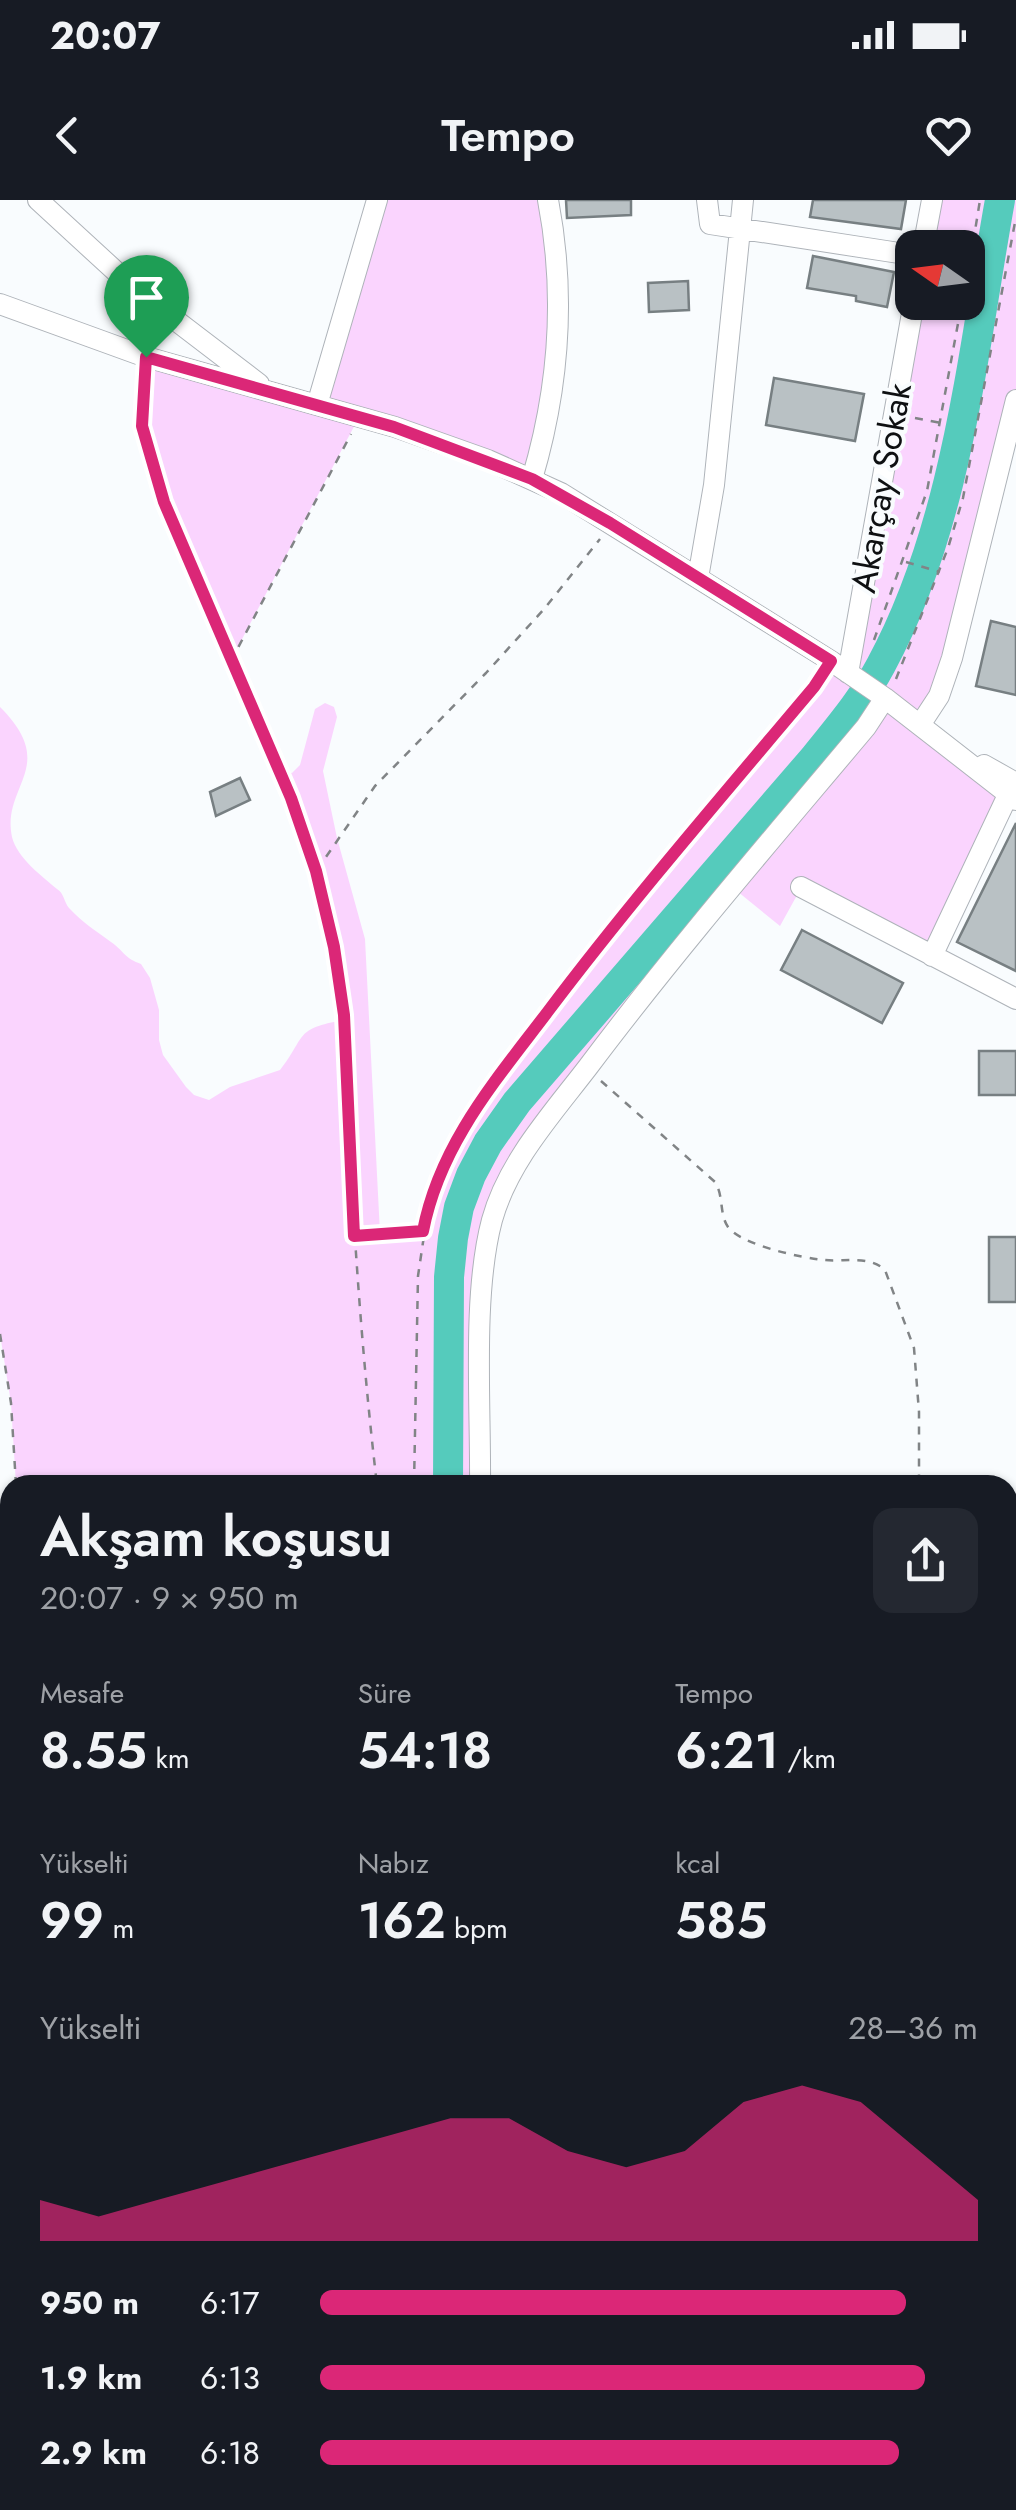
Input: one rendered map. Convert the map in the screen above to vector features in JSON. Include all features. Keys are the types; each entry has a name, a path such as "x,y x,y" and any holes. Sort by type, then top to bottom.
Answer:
{"street":[{"path":"38,200 136,290 269,391"},
{"path":"318,405 376,200"},
{"path":"532,479 548,427 558,338 559,292 548,200"},
{"path":"707,200 710,224 895,252"},
{"path":"698,578 714,485 743,200"},
{"path":"927,230 932,200"},
{"path":"0,304 146,357 358,417 488,460 532,479 610,523 845,671 1014,788 932,956"},
{"name":"Akarçay Sokak","path":"845,671 911,320"},
{"path":"920,724 939,696 952,658 1015,412"},
{"path":"480,1475 482,1300 492,1219 518,1164 649,986 866,727 883,697"},
{"path":"802,887 1016,999"}],"path":[{"path":"974,230 980,200"},
{"path":"883,697 940,572 963,498 1016,218"},
{"path":"872,643 928,491 959,320"},
{"path":"146,357 142,426 164,502 291,798 316,871 334,947 344,1015 362,1352 376,1475"},
{"path":"894,414 941,423"},
{"path":"230,662 358,417"},
{"path":"316,871 375,786 545,608 610,523"},
{"path":"904,562 940,572"},
{"path":"414,1475 416,1318 423,1231 429,1202 448,1153 478,1104 598,945 814,687 845,671"},
{"path":"586,1068 715,1182 722,1194 724,1221 730,1230 785,1252 823,1260 867,1261 886,1270 914,1348 919,1475"},
{"path":"354,1236 423,1231"},
{"path":"0,1334 11,1403 15,1475"}],"shaded area":[{"path":"377,200 548,200 559,291 532,479 359,417 230,662 179,546 148,456 142,410 146,357 317,405"},
{"path":"932,200 1016,200 1016,400 968,601 921,724 1008,795 932,956 801,888 780,926 732,887 531,1142 493,1219 480,1475 15,1475 11,1403 0,1334 0,707 26,745 27,761 11,819 15,845 59,891 74,913 141,964 150,978 159,1010 163,1055 194,1095 209,1100 230,1087 280,1070 308,1031 344,1020 336,956 322,893 279,771 292,773 300,765 315,709 325,703 334,707 337,717 323,771 365,939 380,1233 423,1231 432,1197 458,1137 512,1058 649,883 814,687 831,661 847,672 911,320 985,320 985,230 926,230"}],"building":[{"path":"566,200 631,200 631,215 567,218"},
{"path":"813,200 906,200 901,229 810,217"},
{"path":"813,256 894,272 887,307 856,301 856,296 807,288"},
{"path":"688,281 689,310 649,312 648,283"},
{"path":"774,378 864,394 855,441 766,425"},
{"path":"991,621 1016,627 1016,695 976,686"},
{"path":"240,778 250,800 216,816 210,792"},
{"path":"1016,823 1016,971 957,942"},
{"path":"802,930 903,983 882,1023 781,970"},
{"path":"979,1051 1016,1051 1016,1095 979,1095"},
{"path":"989,1237 1016,1237 1016,1302 989,1302"}],"waterway":[{"path":"448,1475 449,1277 459,1207 471,1175 517,1102 814,758 881,665 907,611 945,497 970,379 1000,200"}],"route":[{"path":"146,357 394,427 532,479 831,661 814,687 598,945 478,1104 448,1153 434,1186 423,1231 354,1236 344,1015 334,947 316,871 291,798 164,502 142,426 146,357"}]}
